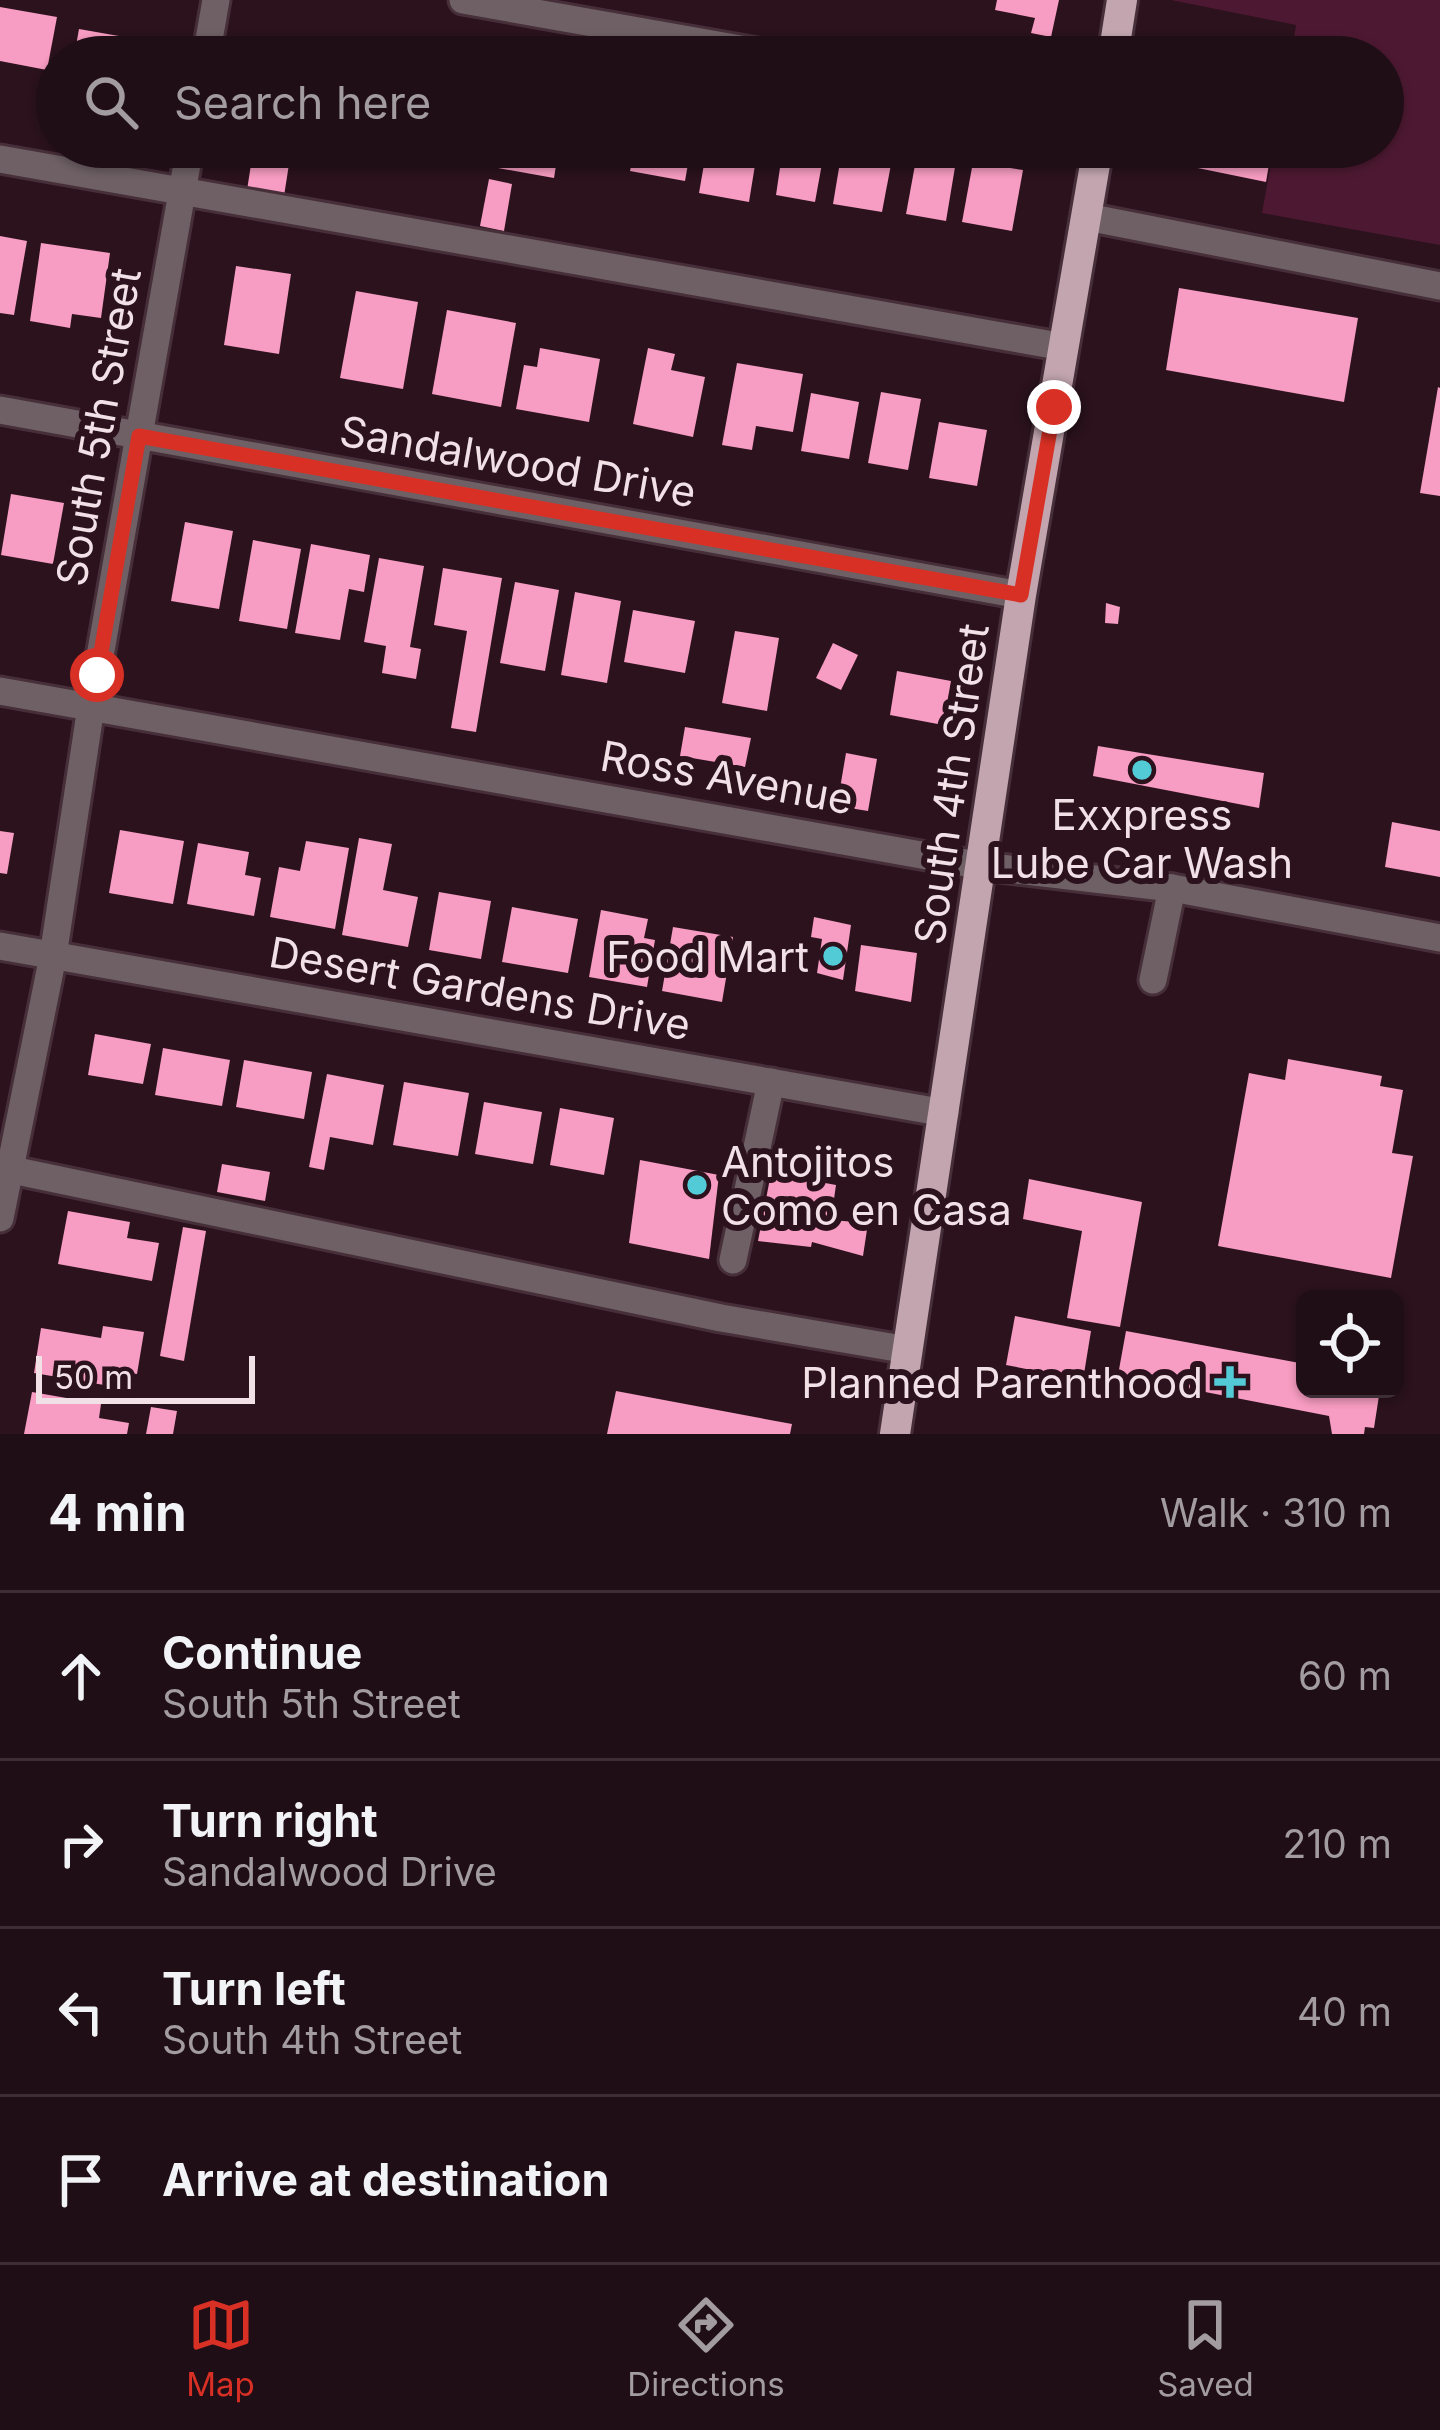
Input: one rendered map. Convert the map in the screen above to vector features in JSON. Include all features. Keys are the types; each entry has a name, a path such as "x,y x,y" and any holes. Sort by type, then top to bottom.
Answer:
{"main road":[{"path":"1117,36 1123,0"},
{"name":"South 4th Street","path":"896,1434 1021,595 1095,168"}],"street":[{"path":"210,36 216,0"},
{"path":"463,0 666,36"},
{"path":"0,159 36,165"},
{"path":"51,168 1064,347"},
{"name":"South 5th Street","path":"0,1218 53,956 91,707 186,168"},
{"path":"1087,217 1440,286"},
{"name":"Sandalwood Drive","path":"0,410 1021,595"},
{"name":"Ross Avenue","path":"0,691 982,866 1172,888 1440,938"},
{"path":"1153,980 1172,888"},
{"name":"Desert Gardens Drive","path":"0,946 945,1113"},
{"path":"733,1260 771,1082"},
{"path":"12,1170 721,1318 908,1350"}],"shaded area":[{"path":"1171,0 1440,0 1440,245 1262,213 1270,168 1404,168 1404,36 1294,36 1296,25"}],"building":[{"path":"997,0 1059,0 1051,36 1031,33 1035,18 995,10"},
{"path":"0,7 57,17 53,36 36,36 36,68 0,61"},
{"path":"79,29 119,36 78,36"},
{"path":"250,168 288,168 284,196 247,190"},
{"path":"498,168 556,168 554,178"},
{"path":"631,168 687,168 685,181"},
{"path":"703,168 755,168 749,202 699,193"},
{"path":"780,168 821,168 815,202 776,195"},
{"path":"839,168 890,168 882,212 833,204"},
{"path":"914,168 955,168 946,221 906,214"},
{"path":"972,168 1023,170 1012,231 962,222"},
{"path":"1198,168 1268,168 1266,182"},
{"path":"489,179 512,184 504,231 480,226"},
{"path":"0,236 27,241 14,315 0,313"},
{"path":"41,243 110,253 101,318 72,314 70,328 30,321"},
{"path":"236,266 291,274 279,354 224,345"},
{"path":"1179,288 1358,318 1344,402 1166,370"},
{"path":"356,291 418,302 403,389 340,378"},
{"path":"447,310 516,323 501,407 432,394"},
{"path":"540,348 600,359 589,422 516,409 524,365 537,367"},
{"path":"648,348 675,354 671,370 705,377 693,437 633,424"},
{"path":"737,363 803,374 793,432 756,426 752,450 722,445"},
{"path":"1440,388 1440,496 1420,493"},
{"path":"881,392 921,399 908,470 868,463"},
{"path":"811,393 859,402 849,459 801,451"},
{"path":"939,422 987,430 977,486 929,478"},
{"path":"11,494 64,503 53,564 1,555"},
{"path":"185,522 233,531 219,609 171,601"},
{"path":"253,540 301,549 287,629 239,621"},
{"path":"311,544 370,555 364,592 349,589 340,640 295,633"},
{"path":"379,558 424,566 410,647 421,649 416,679 382,673 386,646 364,642"},
{"path":"443,568 502,578 476,732 451,728 467,631 434,625"},
{"path":"515,582 559,590 545,671 500,663"},
{"path":"575,592 621,601 607,683 561,675"},
{"path":"1106,603 1120,607 1118,624 1105,623"},
{"path":"633,610 695,621 685,673 624,662"},
{"path":"735,631 779,638 767,711 722,703"},
{"path":"833,643 858,655 841,690 816,678"},
{"path":"897,671 951,681 943,725 890,715"},
{"path":"685,727 751,738 745,767 680,756"},
{"path":"1098,746 1264,773 1259,808 1093,776"},
{"path":"846,753 877,759 868,811 837,806"},
{"path":"1392,822 1440,831 1440,877 1385,867"},
{"path":"120,830 184,841 173,904 109,893"},
{"path":"0,831 14,833 7,874 0,873"},
{"path":"359,838 392,844 383,890 418,897 408,947 342,935"},
{"path":"306,841 349,848 335,929 270,917 279,867 300,871"},
{"path":"198,843 249,852 245,875 261,878 254,916 187,904"},
{"path":"439,892 491,901 481,959 429,950"},
{"path":"512,907 578,919 568,973 502,962"},
{"path":"601,910 648,919 644,938 655,940 647,987 589,977"},
{"name":"Food Mart","path":"814,917 851,925 843,980 817,973 822,939 811,937"},
{"path":"673,927 733,937 722,1002 662,991"},
{"path":"861,945 917,953 911,1002 855,991"},
{"path":"95,1034 151,1044 143,1084 88,1075"},
{"path":"163,1048 230,1060 222,1106 155,1095"},
{"path":"1288,1059 1382,1076 1380,1086 1403,1090 1392,1153 1413,1156 1391,1278 1218,1246 1249,1073 1285,1080"},
{"path":"244,1060 312,1072 304,1119 236,1107"},
{"path":"327,1074 384,1085 373,1145 330,1137 324,1170 309,1167"},
{"path":"404,1082 469,1093 458,1156 393,1145"},
{"path":"484,1102 542,1112 533,1164 475,1154"},
{"path":"560,1108 614,1118 604,1175 550,1165"},
{"path":"640,1160 719,1175 709,1259 629,1243"},
{"path":"222,1164 270,1172 265,1201 217,1192"},
{"path":"771,1173 836,1185 831,1220 868,1223 863,1256 812,1242 811,1247 758,1241"},
{"path":"1029,1179 1142,1202 1120,1327 1067,1318 1082,1231 1023,1219"},
{"path":"68,1211 130,1222 127,1238 159,1243 152,1281 58,1264"},
{"path":"183,1227 206,1231 184,1361 160,1356"},
{"path":"1015,1316 1091,1331 1083,1380 1006,1365"},
{"path":"103,1326 144,1332 137,1374 107,1370 104,1385 34,1373 41,1328 101,1338"},
{"name":"Planned Parenthood","path":"1126,1331 1296,1362 1296,1398 1379,1398 1374,1428 1365,1427 1364,1434 1332,1434 1329,1416 1118,1375"},
{"path":"616,1391 792,1424 790,1434 607,1434"},
{"path":"32,1392 101,1404 99,1418 129,1423 127,1434 24,1434"},
{"path":"151,1407 177,1411 173,1434 146,1434"}],"place":[{"name":"Exxpress Lube Car Wash","path":"1142,770"},
{"name":"Food Mart","path":"833,956"},
{"name":"Antojitos Como en Casa","path":"697,1185"},
{"name":"Planned Parenthood","path":"1230,1382"}],"route":[{"path":"97,675 139,436 1021,595 1054,407"}]}
